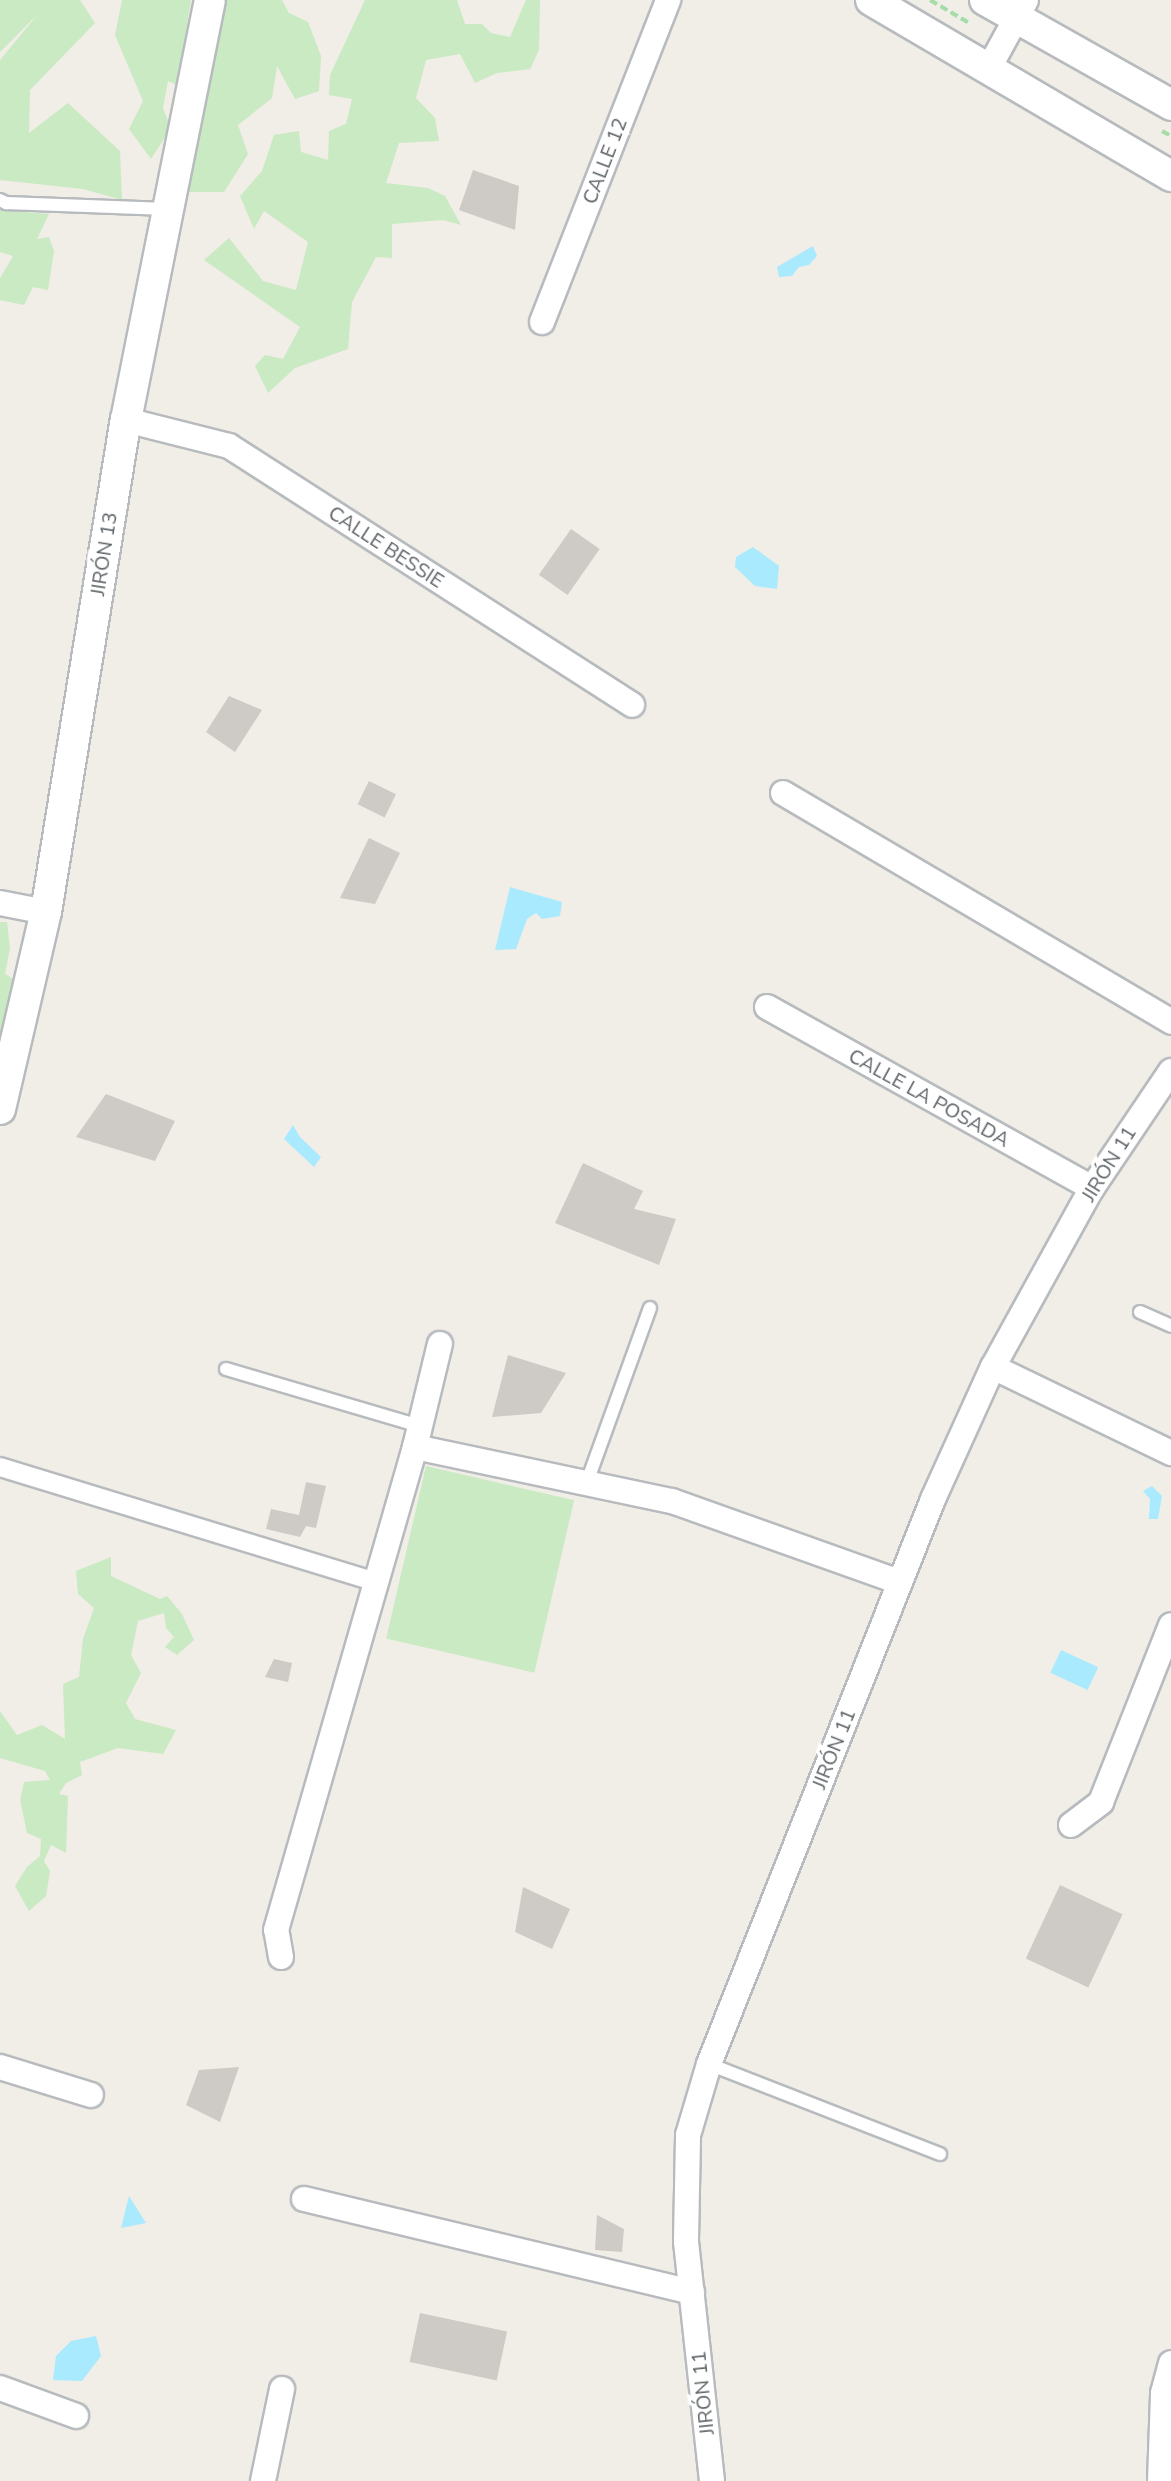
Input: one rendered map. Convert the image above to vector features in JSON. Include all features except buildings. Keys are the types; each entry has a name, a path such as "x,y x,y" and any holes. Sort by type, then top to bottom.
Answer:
{"street":[{"name":"JIRÓN 13","path":"0,1109 46,912 126,420 210,0"},
{"name":"CALLE 12","path":"542,322 668,0"},
{"path":"871,0 1171,176"},
{"path":"985,0 1021,9 1171,105"},
{"path":"989,68 1021,9"},
{"name":"CALLE BESSIE","path":"126,420 229,446 632,705"},
{"path":"783,793 1171,1022"},
{"path":"0,903 46,912"},
{"name":"CALLE LA POSADA","path":"767,1007 1092,1188"},
{"name":"JIRÓN 11","path":"712,2481 686,2241 688,2135 709,2064 933,1499 993,1367 1092,1188 1171,1071"},
{"path":"281,1957 276,1930 417,1437 440,1344"},
{"path":"993,1367 1171,1453"},
{"path":"417,1437 672,1501 900,1582"},
{"path":"0,1467 375,1582"},
{"path":"1071,1825 1101,1802 1171,1625"},
{"path":"0,2067 91,2095"},
{"path":"304,2199 692,2292"},
{"path":"1160,2481 1163,2393 1171,2363"},
{"path":"0,2388 76,2416"},
{"path":"266,2480 282,2389"}],"lane":[{"path":"0,200 6,203 167,209"},
{"path":"587,1482 650,1308"},
{"path":"1140,1312 1171,1326"},
{"path":"226,1369 417,1437"},
{"path":"709,2064 940,2154"}],"green space":[{"path":"0,0 80,0 95,23 30,90 29,133 68,103 120,151 122,200 83,189 0,180 0,60 38,14 0,52"},
{"path":"122,0 191,0 177,85 168,81 163,108 171,128 151,159 129,129 143,101 115,35"},
{"path":"223,0 282,0 289,13 308,22 321,56 319,91 295,99 277,66 272,98 238,125 248,154 224,192 187,192"},
{"path":"365,0 457,0 465,24 482,24 491,33 510,37 526,0 540,0 539,50 530,69 497,73 475,83 460,54 426,60 416,98 435,118 439,141 399,143 386,183 428,188 445,196 461,225 443,220 392,224 392,258 376,257 352,302 348,349 295,368 268,393 255,366 265,355 283,359 300,327 204,260 229,238 263,281 296,290 308,242 264,211 254,229 240,196 262,171 274,135 299,131 301,152 328,160 329,131 346,124 352,99 329,95 330,75"},
{"path":"0,210 49,214 37,239 49,237 54,251 48,290 33,287 24,305 0,300 0,278 13,256 0,252"},
{"path":"0,922 7,922 10,948 5,974 13,979 13,1018 0,1081"},
{"path":"426,1466 574,1500 534,1673 386,1638"},
{"path":"111,1557 111,1576 160,1599 167,1596 182,1614 194,1640 177,1655 165,1647 174,1637 166,1628 164,1613 138,1621 131,1655 141,1673 126,1703 135,1719 176,1730 163,1754 118,1748 80,1762 82,1775 66,1783 59,1794 68,1796 66,1853 51,1845 44,1861 50,1871 46,1896 29,1911 15,1886 27,1867 40,1856 41,1839 27,1833 20,1800 24,1782 50,1780 45,1771 0,1758 0,1711 17,1735 42,1725 65,1739 63,1684 79,1677 83,1639 94,1608 78,1594 76,1571"}],"water":[{"path":"813,246 817,256 809,265 799,267 792,276 779,277 777,267"},
{"path":"753,547 779,566 777,589 755,586 735,567 736,557"},
{"path":"510,887 562,902 560,916 542,919 536,913 527,919 516,949 495,950"},
{"path":"293,1125 300,1137 321,1157 314,1167 284,1139"},
{"path":"1152,1486 1162,1496 1158,1519 1149,1519 1150,1499 1143,1491"},
{"path":"1061,1650 1098,1667 1088,1690 1050,1673"},
{"path":"129,2196 146,2223 121,2228"},
{"path":"96,2336 101,2356 82,2381 53,2380 56,2356 71,2341"}]}
